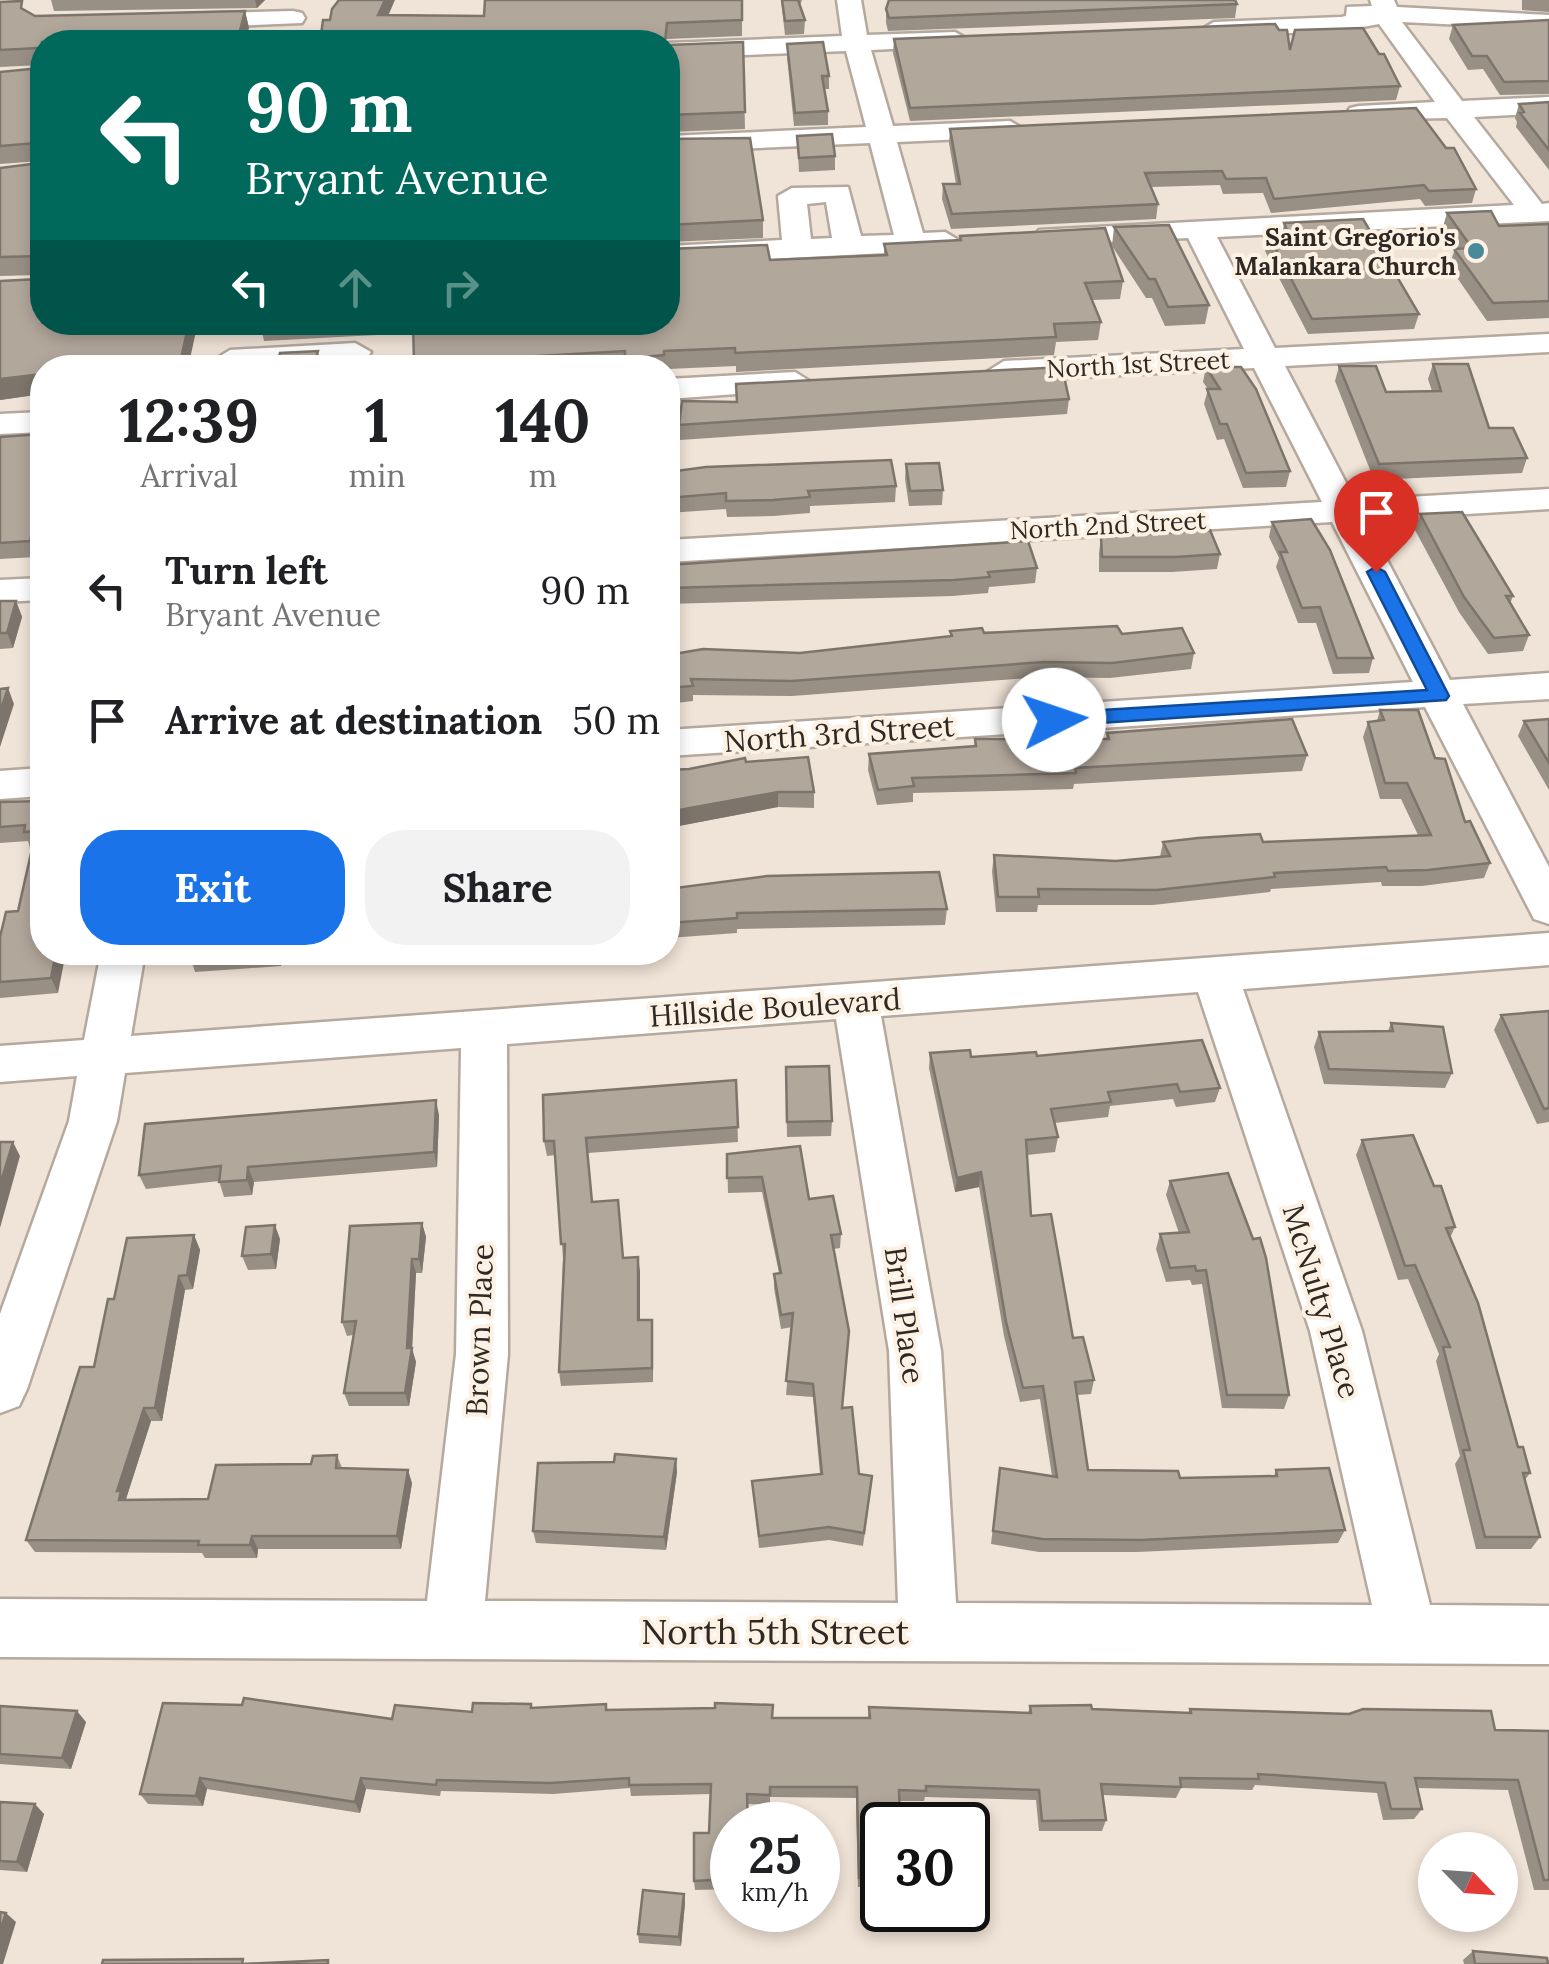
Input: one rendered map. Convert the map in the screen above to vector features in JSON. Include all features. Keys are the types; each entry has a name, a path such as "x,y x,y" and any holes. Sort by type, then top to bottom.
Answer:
{"street":[{"path":"849,0 856,43 911,243"},
{"path":"1240,2 1383,8 1549,22"},
{"path":"1186,30 1341,24 1383,8"},
{"path":"1383,8 1455,110 1542,212"},
{"path":"157,30 295,23"},
{"path":"680,50 972,38"},
{"path":"1336,115 1549,106"},
{"path":"680,143 1039,128"},
{"path":"797,249 792,196 838,193 848,246"},
{"path":"1026,237 1542,212"},
{"path":"1198,229 1549,908"},
{"path":"680,254 968,240"},
{"name":"North 1st Street","path":"966,374 1549,343"},
{"path":"324,355 355,352"},
{"path":"680,388 827,381"},
{"path":"0,424 30,423"},
{"name":"North 2nd Street","path":"680,551 1549,498"},
{"path":"0,592 30,590"},
{"name":"North 3rd Street","path":"680,742 1549,686"},
{"path":"0,785 30,783"},
{"name":"Hillside Boulevard","path":"0,1064 1549,949"},
{"path":"0,1389 93,1121 121,965"},
{"name":"McNulty Place","path":"1216,974 1336,1331 1408,1634"},
{"name":"Brill Place","path":"856,1001 861,1052 915,1351 928,1632"},
{"name":"Brown Place","path":"453,1630 482,1354 484,1029"},
{"name":"North 5th Street","path":"0,1628 1549,1635"}],"building":[{"path":"339,0 385,0 378,15 484,16 485,0 742,0 742,20 667,23 666,30 322,30 323,20 330,20"},
{"path":"782,0 798,0 805,20 785,21"},
{"path":"889,0 1235,0 1237,4 889,18"},
{"path":"22,1 21,8 35,16 245,11 240,30 30,30 30,48 0,50 0,2"},
{"path":"1549,20 1549,81 1504,82 1487,56 1472,56 1453,25"},
{"path":"1275,24 1279,30 1287,30 1290,50 1295,30 1363,28 1379,54 1384,54 1400,86 910,108 894,39"},
{"path":"743,42 745,112 680,115 680,45"},
{"path":"823,42 829,76 822,76 828,111 795,113 787,44"},
{"path":"30,69 30,144 0,146 0,72"},
{"path":"1549,102 1549,150 1520,113 1524,112 1519,104"},
{"path":"1416,108 1446,148 1454,148 1476,189 1429,191 1424,185 1274,199 1266,178 1226,179 1222,171 1145,173 1158,204 952,214 943,184 960,184 950,129"},
{"path":"832,134 835,156 799,158 797,136"},
{"path":"750,138 763,220 680,224 680,139"},
{"path":"30,164 30,256 0,257 0,168"},
{"path":"1491,211 1499,226 1549,224 1549,301 1493,303 1454,249 1472,248 1447,213"},
{"path":"1363,219 1419,314 1312,319 1269,236 1289,235 1284,223"},
{"path":"1169,225 1209,305 1168,307 1155,279 1149,279 1114,227"},
{"path":"1105,228 1123,281 1085,283 1101,322 1054,324 1056,337 735,353 735,348 664,351 664,355 625,355 625,351 414,355 413,335 680,335 680,249 767,245 770,260 887,255 884,244 961,240 960,236"},
{"path":"30,279 30,335 186,335 182,355 30,355 30,375 0,379 0,281"},
{"path":"318,351 317,355 280,353"},
{"path":"1433,364 1468,364 1489,428 1513,428 1527,458 1379,464 1339,366 1376,366 1386,392 1441,391"},
{"path":"1062,367 1069,399 680,425 682,401 737,402 736,384"},
{"path":"1206,367 1241,367 1256,389 1290,471 1246,473 1227,424 1220,424 1207,389 1220,389"},
{"path":"30,435 30,541 0,543 0,437"},
{"path":"891,460 896,486 808,491 810,497 773,500 726,501 726,493 680,497 680,470"},
{"path":"939,463 943,490 910,491 906,464"},
{"path":"1462,512 1513,596 1506,596 1529,635 1494,638 1464,597 1420,514"},
{"path":"1311,519 1330,550 1373,658 1337,658 1320,607 1302,608 1280,552 1287,552 1272,522"},
{"path":"1210,530 1220,554 1102,557 1101,537"},
{"path":"1028,541 1037,568 988,572 990,577 954,580 680,588 680,564"},
{"path":"0,601 16,601 7,633 0,633"},
{"path":"1117,626 1122,634 1182,628 1194,653 1112,663 1044,662 792,681 691,679 693,686 680,687 680,653 703,649 800,653 952,636 950,631 982,628 984,633"},
{"path":"8,688 0,712 0,689"},
{"path":"1380,710 1418,710 1435,758 1445,759 1465,822 1470,821 1490,863 1428,870 1388,871 1386,867 1274,873 1275,877 1157,890 1038,889 1039,897 998,897 994,855 1116,861 1170,856 1163,842 1198,838 1260,834 1263,842 1431,835 1407,783 1385,783 1368,722 1384,720"},
{"path":"1292,719 1307,755 1075,768 1076,773 912,778 914,786 878,790 869,754 976,746 975,739 1109,739 1107,733"},
{"path":"1549,719 1549,763 1524,721"},
{"path":"808,757 814,792 778,792 680,810 680,769 745,758 746,762"},
{"path":"30,801 30,832 24,832 25,825 0,827 0,802"},
{"path":"30,858 30,965 54,965 51,978 0,982 0,937 6,912 18,911"},
{"path":"939,872 947,909 737,913 737,918 680,922 680,887 767,876"},
{"path":"1549,1011 1549,1108 1544,1109 1501,1015"},
{"path":"1391,1023 1443,1027 1452,1073 1329,1069 1319,1032 1393,1031"},
{"path":"1202,1040 1220,1088 1180,1092 1177,1084 1108,1092 1111,1102 1051,1109 1058,1137 1026,1140 1031,1216 1051,1214 1073,1338 1083,1337 1094,1380 1075,1382 1088,1470 1178,1471 1180,1478 1277,1476 1276,1470 1329,1468 1345,1530 1141,1540 1042,1539 993,1531 1000,1468 1057,1477 1043,1386 1023,1388 1006,1322 981,1172 957,1178 930,1053 970,1050 971,1057 1036,1052 1037,1056"},
{"path":"829,1066 832,1121 787,1122 786,1067"},
{"path":"736,1080 738,1127 586,1138 592,1202 618,1200 623,1258 638,1257 638,1320 652,1320 652,1368 559,1372 565,1244 561,1244 554,1141 544,1141 543,1095"},
{"path":"436,1100 434,1152 248,1167 247,1180 219,1182 221,1166 139,1175 145,1124"},
{"path":"1413,1135 1434,1186 1441,1186 1455,1227 1446,1228 1478,1303 1518,1447 1523,1447 1530,1473 1523,1473 1540,1537 1485,1537 1463,1450 1470,1450 1443,1347 1450,1347 1415,1265 1405,1266 1362,1140"},
{"path":"0,1142 13,1142 0,1185"},
{"path":"800,1146 809,1199 833,1196 841,1234 831,1235 849,1331 842,1408 852,1407 859,1474 872,1476 864,1533 829,1527 759,1536 752,1481 822,1474 813,1384 786,1381 793,1313 781,1315 774,1274 781,1273 762,1177 727,1178 727,1154"},
{"path":"1228,1173 1253,1239 1260,1238 1266,1258 1289,1395 1227,1395 1206,1270 1196,1271 1195,1266 1170,1268 1160,1234 1189,1232 1170,1181"},
{"path":"422,1223 419,1259 412,1259 407,1348 412,1348 405,1393 344,1393 356,1321 342,1322 350,1226"},
{"path":"275,1225 271,1254 242,1256 246,1227"},
{"path":"194,1235 187,1275 179,1276 155,1408 144,1408 117,1491 121,1491 119,1500 208,1499 216,1465 311,1464 313,1456 337,1455 336,1468 408,1470 397,1536 252,1536 250,1545 26,1540 80,1367 94,1367 108,1299 114,1299 127,1238"},
{"path":"615,1454 676,1459 664,1537 533,1531 538,1463 614,1462"},
{"path":"244,1698 392,1719 395,1705 472,1712 473,1703 531,1704 531,1708 606,1704 606,1710 715,1708 715,1703 773,1705 772,1718 870,1718 869,1707 1031,1713 1030,1706 1091,1705 1092,1709 1191,1713 1190,1709 1349,1714 1363,1709 1491,1711 1495,1730 1549,1731 1549,1880 1544,1880 1518,1780 1415,1778 1422,1809 1391,1809 1385,1783 1258,1774 1259,1779 1180,1778 1181,1787 1101,1784 1106,1820 1042,1821 1039,1790 926,1786 926,1791 899,1790 899,1802 860,1802 860,1878 857,1787 770,1787 770,1795 747,1794 747,1802 710,1802 711,1784 629,1785 629,1778 550,1783 437,1780 436,1785 361,1778 355,1802 200,1778 196,1796 140,1794 163,1703 242,1705"},
{"path":"0,1706 77,1711 62,1758 0,1754"},
{"path":"0,1802 35,1804 17,1862 0,1861"},
{"path":"710,1808 710,1880 694,1881 694,1833 709,1833"},
{"path":"643,1890 684,1894 679,1937 638,1934"},
{"path":"1473,1951 1547,1958 1548,1964 1475,1964"},
{"path":"243,1959 242,1964 102,1964 103,1960"},
{"path":"328,1960 328,1964 242,1964"}],"place":[{"name":"Saint Gregorio's Malankara Church","path":"1476,251"}],"route":[{"path":"1054,720 1440,696 1376,572"}]}
